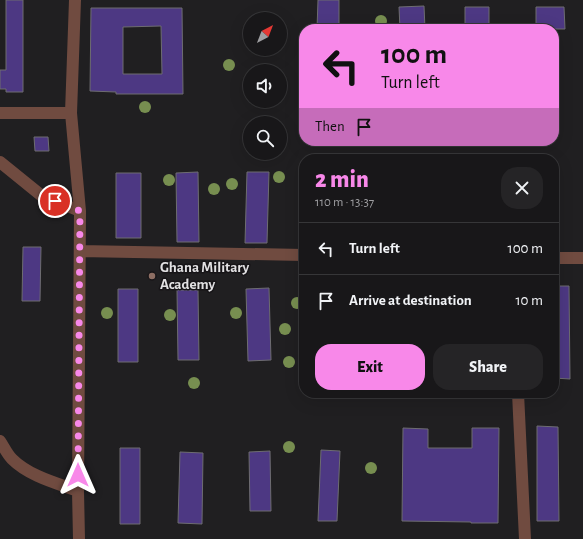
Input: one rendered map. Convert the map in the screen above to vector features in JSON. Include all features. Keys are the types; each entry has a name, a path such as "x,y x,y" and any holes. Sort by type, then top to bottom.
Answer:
{"street":[{"path":"75,0 70,113 80,211 79,539"},
{"path":"0,113 70,113"},
{"path":"0,162 42,196 80,211"},
{"path":"80,251 299,255"},
{"path":"559,258 583,258"},
{"path":"518,398 525,539"},
{"path":"0,441 12,458 23,468 47,480 78,491"}],"building":[{"path":"6,0 23,0 23,92 6,92 6,89 0,89 0,70 6,70"},
{"path":"318,0 339,0 339,24 317,24"},
{"path":"424,6 425,24 400,24 399,7"},
{"path":"465,7 489,7 489,24 465,24"},
{"path":"536,7 564,7 565,29 559,29 559,24 536,24"},
{"path":"91,8 182,8 183,94 116,94 116,92 90,91","holes":["161,26 162,74 123,74 123,27"]},
{"path":"34,137 48,137 49,151 35,151"},
{"path":"198,172 199,242 177,242 176,173"},
{"path":"247,172 269,172 267,243 245,243"},
{"path":"116,173 141,173 141,238 116,238"},
{"path":"23,247 41,247 40,301 22,301"},
{"path":"559,286 569,286 570,379 559,378"},
{"path":"269,288 271,360 248,361 246,289"},
{"path":"118,289 138,289 138,362 118,362"},
{"path":"177,290 198,290 199,360 178,360"},
{"path":"537,426 558,427 559,521 537,521"},
{"path":"403,428 428,429 428,448 472,448 472,428 499,428 498,523 402,521"},
{"path":"120,448 140,448 140,524 120,524"},
{"path":"321,450 340,451 337,521 318,521"},
{"path":"270,451 271,511 250,511 249,452"},
{"path":"180,452 203,453 202,524 178,523"}],"place":[{"name":"Ghana Military Academy","path":"152,276"}],"route":[{"path":"55,201 80,211 78,475"}]}
